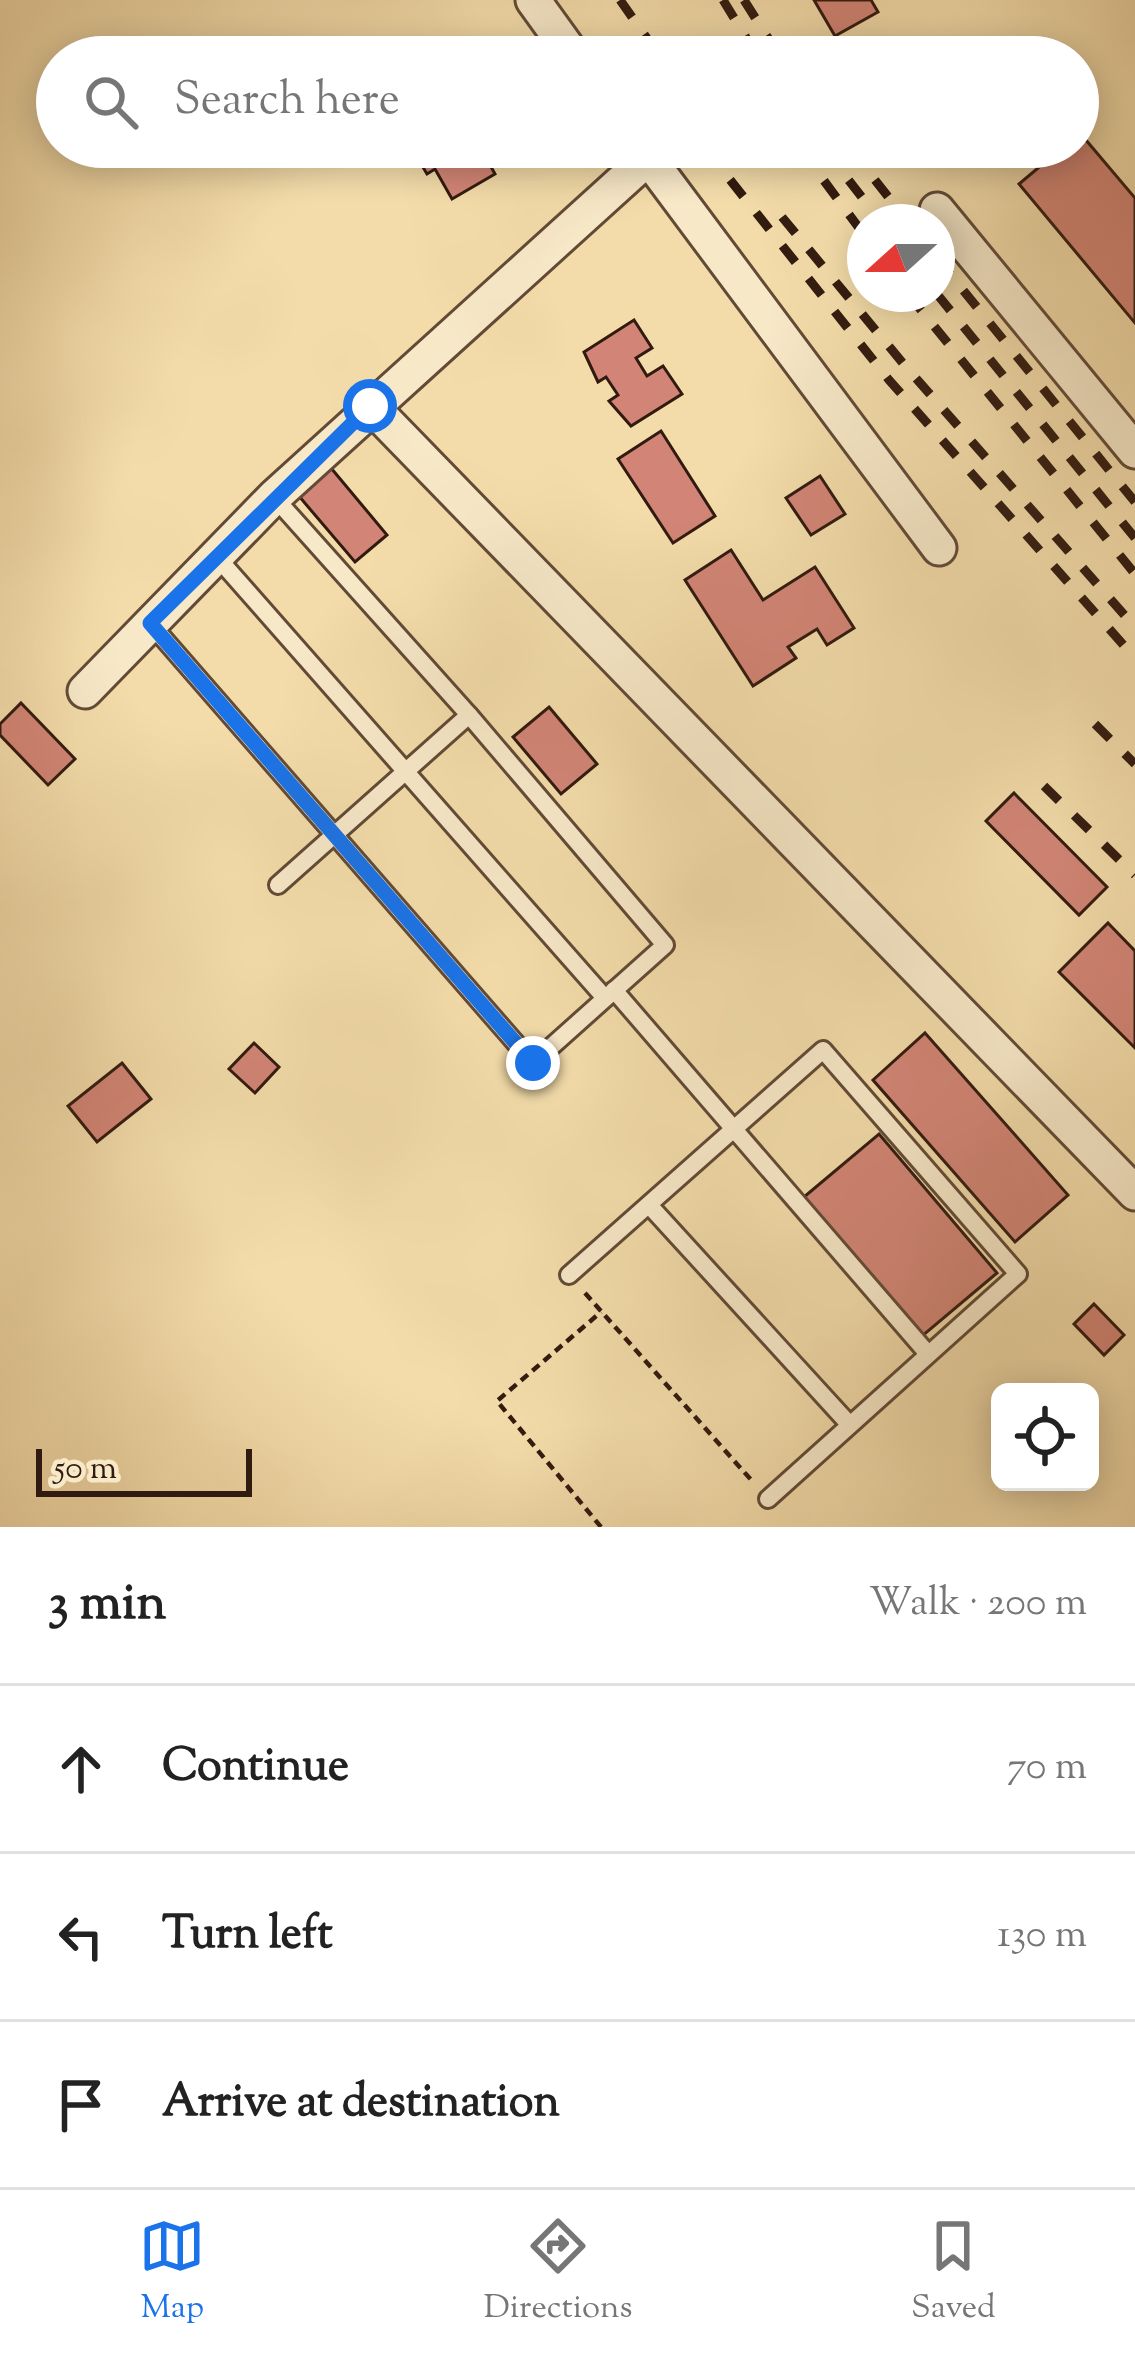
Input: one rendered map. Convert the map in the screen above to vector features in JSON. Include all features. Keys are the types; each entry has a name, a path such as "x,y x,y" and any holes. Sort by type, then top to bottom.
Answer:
{"street":[{"path":"533,0 559,36"},
{"path":"85,691 274,497 628,168"},
{"path":"655,168 939,548"},
{"path":"955,232 1135,451"},
{"path":"370,406 1135,1193"}],"lane":[{"path":"150,623 533,1063 664,945 469,715 274,497"},
{"path":"216,556 736,1131 928,1354"},
{"path":"278,885 469,715"},
{"path":"569,1275 823,1050 1018,1274 768,1499"},
{"path":"649,1204 849,1424"}],"path":[{"path":"569,1275 768,1499"},
{"path":"601,1527 497,1401 602,1312"}],"building":[{"path":"814,0 871,0 878,12 835,36"},
{"path":"1099,155 1135,198 1135,323 1019,184 1038,168 1099,168"},
{"path":"423,168 492,168 495,174 452,199 435,169 427,174"},
{"path":"634,320 652,348 636,358 647,376 663,366 682,394 631,426 609,401 618,395 606,377 598,382 584,352"},
{"path":"661,431 715,516 673,543 618,459"},
{"path":"331,468 387,535 355,562 298,495"},
{"path":"820,476 845,514 811,535 786,498"},
{"path":"731,550 763,600 815,567 854,628 827,645 817,629 788,647 796,658 753,686 685,580"},
{"path":"21,703 75,759 48,785 0,735 0,724"},
{"path":"549,707 597,764 561,794 513,737"},
{"path":"1014,793 1107,887 1079,915 986,821"},
{"path":"1108,923 1135,951 1135,1048 1059,972"},
{"path":"925,1033 1068,1195 1015,1242 873,1080"},
{"path":"254,1043 279,1067 255,1093 229,1069"},
{"path":"122,1063 151,1099 97,1142 68,1106"},
{"path":"879,1134 997,1273 921,1337 804,1197"},
{"path":"1094,1304 1124,1335 1104,1355 1074,1324"}],"railway":[{"path":"620,0 645,36"},
{"path":"723,0 745,36"},
{"path":"744,0 767,36"},
{"path":"721,168 889,380 1135,658"},
{"path":"815,168 847,212"},
{"path":"839,168 867,204"},
{"path":"866,168 894,204"},
{"path":"782,217 906,367 1135,627"},
{"path":"955,280 1135,502"},
{"path":"923,312 1135,574"},
{"path":"952,312 1135,538"},
{"path":"1095,724 1135,764"},
{"path":"1044,786 1135,875"}],"route":[{"path":"370,406 150,623 533,1063"}]}
